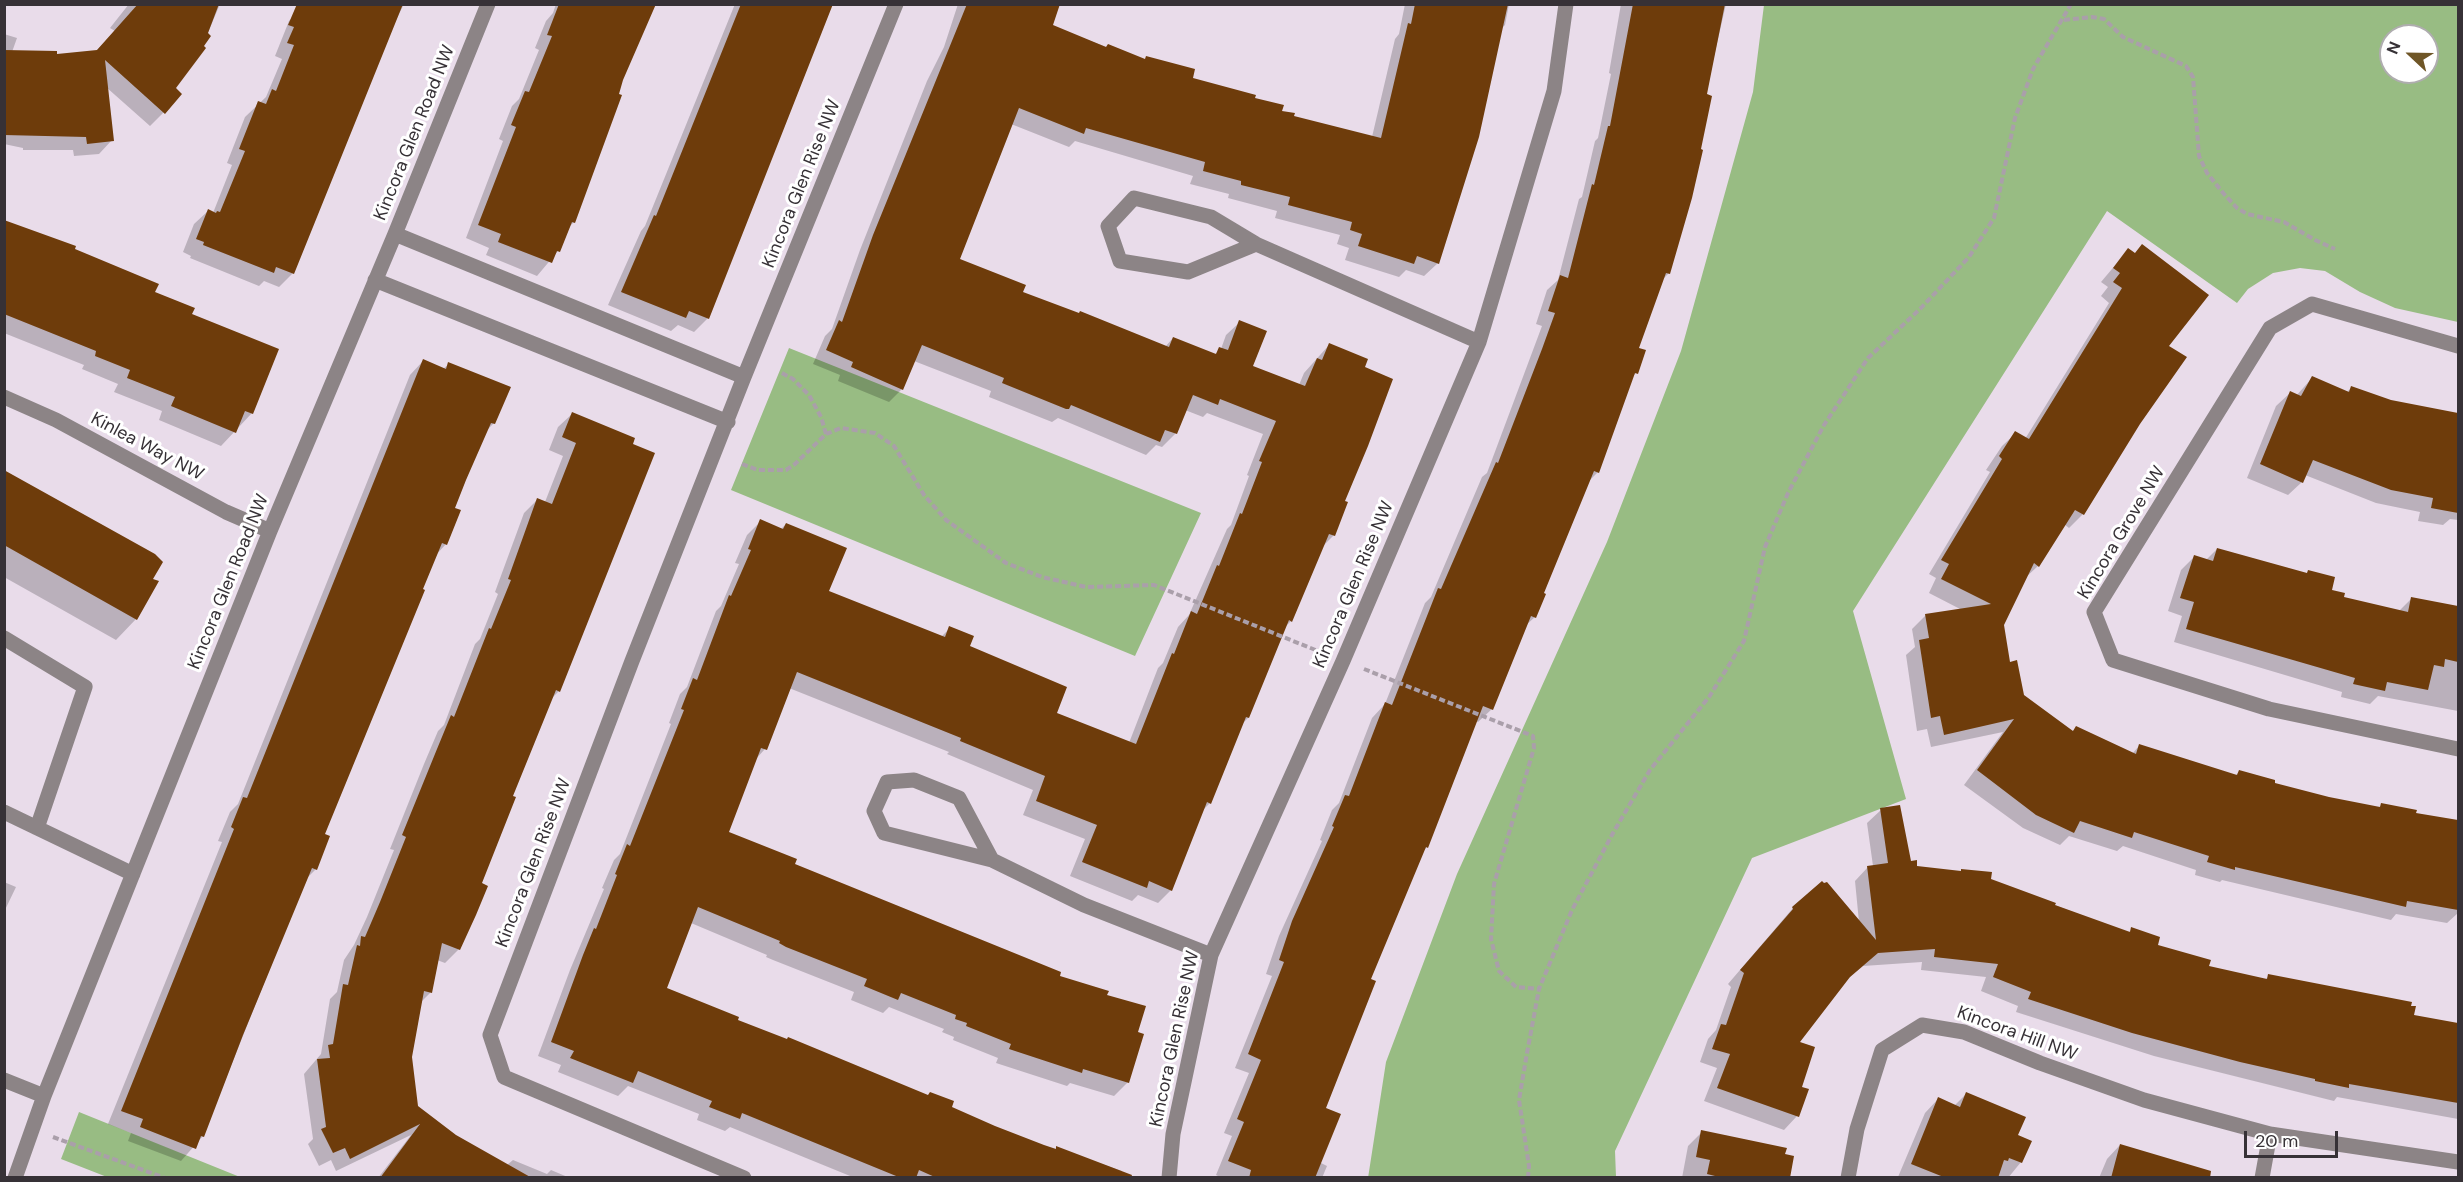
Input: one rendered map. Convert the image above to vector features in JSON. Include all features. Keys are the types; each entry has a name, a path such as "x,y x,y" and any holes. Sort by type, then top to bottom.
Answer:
{"street":[{"name":"Kincora Glen Road NW","path":"15,1178 44,1096 270,531 395,234 488,4"},
{"name":"Kincora Glen Rise NW","path":"744,1178 504,1077 490,1035 632,661 744,377 896,4"},
{"name":"Kincora Glen Rise NW","path":"1169,1178 1173,1134 1211,955 1343,661 1479,342 1554,91 1566,4"},
{"path":"1256,244 1188,272 1120,261 1108,226 1134,198 1211,217 1256,244 1479,342"},
{"path":"395,234 744,377"},
{"path":"375,280 728,422"},
{"name":"Kincora Grove NW","path":"2458,346 2312,304 2270,328 2094,612 2113,660 2269,709 2458,749"},
{"name":"Kinlea Way NW","path":"4,397 56,420 226,512 270,531"},
{"path":"4,639 85,687 37,828"},
{"path":"992,860 959,798 914,780 887,782 874,811 884,833 992,860 1084,905 1211,955"},
{"path":"4,812 133,874"},
{"name":"Kincora Hill NW","path":"1848,1178 1857,1129 1882,1050 1922,1024 1965,1032 2040,1063 2144,1100 2270,1134 2458,1162"},
{"path":"4,1080 44,1096"},
{"path":"2262,1178 2270,1134"}],"path":[{"path":"1528,1178 1529,1166 1519,1100 1539,989 1572,910 1650,770 1709,697 1744,641 1766,547 1788,493 1824,425 1868,358 1921,308 1969,257 1994,218 2015,118 2033,69 2071,4"},
{"path":"2063,20 2092,17 2104,19 2123,37 2186,66 2193,77 2199,156 2207,174 2237,208 2247,214 2284,222 2335,249"},
{"path":"780,372 793,379 809,395 821,417 826,434"},
{"path":"742,464 758,470 786,470 826,434 841,429 875,433 894,446 924,495 946,520 1006,563 1042,577 1086,587 1154,585 1318,651"},
{"path":"1363,669 1533,736 1534,748 1494,884 1491,939 1499,971 1516,987 1539,989"},
{"path":"62,1140 165,1178"}],"green space":[{"path":"1764,5 2458,5 2458,322 2395,308 2360,292 2325,271 2300,268 2273,273 2248,289 2237,303 2107,211 1853,611 1906,799 1752,858 1615,1151 1616,1177 1368,1178 1386,1062 1457,874 1607,542 1681,351 1753,92"},
{"path":"789,348 1201,513 1135,656 731,490"},
{"path":"79,1112 240,1177 107,1177 61,1159"}],"building":[{"path":"138,4 219,4 208,33 211,36 204,46 206,48 176,88 182,94 165,114 105,60 114,141 87,144 86,137 4,135 4,50 57,51 57,54 97,50"},
{"path":"297,4 403,4 294,274 276,267 274,273 203,245 204,242 196,239 208,209 216,213 220,212 245,151 239,149 258,101 266,104 272,89 276,91 294,45 287,43 294,27 288,25"},
{"path":"559,4 656,4 623,80 619,94 622,95 575,223 572,222 560,252 557,251 552,263 498,242 501,234 478,225 516,127 511,125 525,91 529,92 552,36 547,35"},
{"path":"741,4 833,4 709,319 689,311 686,318 621,292 654,215 656,216"},
{"path":"967,4 1060,4 1053,25 1106,47 1108,44 1145,59 1146,56 1195,69 1193,78 1284,105 1282,111 1295,113 1294,116 1381,138 1408,23 1411,24 1415,4 1508,4 1479,137 1439,264 1417,256 1414,264 1358,246 1362,234 1350,230 1352,222 1288,205 1290,197 1241,185 1241,181 1203,171 1205,162 1086,128 1084,134 1019,108 960,259 1026,285 1023,292 1079,313 1080,311 1169,347 1173,337 1216,354 1219,347 1228,350 1239,320 1267,331 1253,366 1305,386 1317,358 1322,360 1329,343 1368,359 1365,367 1393,379 1345,501 1348,502 1335,536 1329,534 1292,622 1289,620 1211,804 1207,802 1172,891 1149,881 1147,888 1082,862 1097,825 1036,801 1045,776 960,741 961,738 797,672 767,750 761,748 729,832 797,859 795,864 1061,972 1060,976 1109,991 1107,995 1146,1006 1138,1032 1144,1034 1129,1083 1083,1069 1082,1073 1009,1049 1011,1044 966,1026 967,1023 955,1019 956,1015 901,993 898,1000 864,986 867,979 786,947 779,943 780,941 698,907 667,988 739,1017 738,1020 787,1039 788,1037 928,1095 930,1092 954,1101 952,1107 995,1126 1132,1175 1131,1178 937,1178 919,1170 916,1178 901,1178 742,1113 740,1119 709,1107 712,1101 638,1071 633,1083 570,1058 574,1051 551,1042 627,844 630,846 684,710 681,709 693,678 697,680 729,595 731,596 751,550 748,549 760,519 783,529 786,523 847,548 829,591 945,637 949,626 974,636 970,646 1067,687 1057,713 1136,744 1191,611 1197,614 1240,513 1242,514 1262,462 1259,461 1276,421 1220,399 1218,405 1193,395 1177,434 1165,430 1160,442 1071,405 1069,409 1066,409 1002,383 1004,378 922,345 903,390 851,367 853,362 826,350 839,320 842,322 873,235"},
{"path":"1633,4 1725,4 1707,94 1712,96 1701,149 1703,150 1670,274 1666,273 1639,348 1646,350 1638,374 1635,373 1599,473 1594,471 1536,618 1531,616 1493,710 1483,706 1428,848 1426,847 1371,979 1376,981 1326,1108 1341,1114 1315,1178 1249,1178 1251,1170 1228,1161 1244,1122 1237,1119 1261,1060 1248,1054 1284,962 1279,960 1292,921 1334,827 1332,826 1345,795 1349,796 1385,702 1392,705 1438,588 1441,589 1496,462 1498,463 1542,349 1555,313 1548,311 1560,275 1568,278 1608,126 1610,126"},
{"path":"4,220 76,246 75,249 159,284 155,292 195,308 192,314 279,349 253,414 245,411 236,433 171,406 175,397 127,378 130,370 95,356 96,351 4,314"},
{"path":"2142,244 2209,295 2169,346 2187,357 2140,424 2084,515 2075,510 2039,567 2034,563 2004,625 2010,662 2017,660 2024,695 2073,731 2076,726 2136,754 2139,744 2237,775 2239,770 2275,780 2275,783 2329,797 2380,807 2381,803 2417,810 2416,813 2458,820 2458,910 2407,901 2406,907 2235,867 2235,870 2207,862 2209,856 2134,832 2132,838 2080,821 2074,833 2036,815 1977,770 2014,719 1944,735 1940,716 1931,718 1919,640 1929,638 1925,614 1991,604 1941,579 1949,564 1941,560 2002,459 1999,456 2015,431 2029,439 2122,288 2113,282 2120,273 2113,268 2128,248 2135,253"},
{"path":"423,359 446,369 448,362 511,387 495,424 491,423 466,480 455,508 461,510 447,545 442,543 325,834 330,836 317,870 312,868 243,1035 204,1137 201,1136 196,1149 140,1127 143,1119 121,1111 234,829 231,827 243,797 247,798"},
{"path":"2312,376 2349,392 2351,386 2391,400 2458,413 2458,513 2431,508 2433,498 2391,490 2313,460 2303,483 2260,464 2290,391 2301,396"},
{"path":"572,412 635,438 633,444 655,453 560,692 556,690 513,796 516,797 482,883 488,886 476,915 460,950 442,943 432,993 424,991 412,1057 418,1106 456,1135 532,1178 380,1178 420,1124 350,1159 345,1148 333,1153 321,1129 326,1127 317,1059 330,1058 328,1045 333,1044 343,984 348,985 357,945 360,946 361,936 365,937 380,902 406,837 402,835 451,715 454,717 489,628 491,629 511,580 508,579 537,498 552,504 576,443 562,437"},
{"path":"4,470 155,554 163,562 153,579 159,581 137,620 4,545"},
{"path":"2217,548 2307,573 2308,570 2335,577 2332,590 2345,593 2344,597 2408,612 2411,597 2458,606 2458,662 2445,659 2444,667 2434,665 2428,690 2387,682 2385,691 2353,684 2355,678 2186,629 2194,602 2180,598 2194,555 2213,561"},
{"path":"1900,805 1911,861 1917,860 1917,866 1992,872 1991,879 2056,903 2055,905 2130,932 2131,927 2160,937 2158,945 2211,960 2209,966 2267,979 2268,974 2412,1002 2411,1006 2416,1006 2414,1015 2458,1023 2458,1103 2349,1084 2349,1088 2315,1081 2315,1079 2132,1033 2028,999 2031,992 1993,977 1998,964 1934,957 1935,949 1878,953 1850,977 1800,1042 1815,1047 1802,1087 1809,1089 1799,1117 1717,1088 1730,1054 1712,1049 1721,1024 1726,1025 1744,973 1740,970 1793,909 1792,907 1822,881 1827,882 1876,940 1867,866 1888,863 1880,808"},
{"path":"1966,1092 2026,1117 2018,1135 2032,1141 2022,1163 2009,1158 2008,1161 2004,1160 1998,1178 1946,1178 1911,1164 1938,1097 1960,1107"},
{"path":"1701,1130 1787,1148 1785,1154 1794,1156 1790,1178 1723,1178 1707,1174 1710,1160 1696,1157"},
{"path":"2120,1144 2211,1171 2210,1178 2111,1178"}]}
